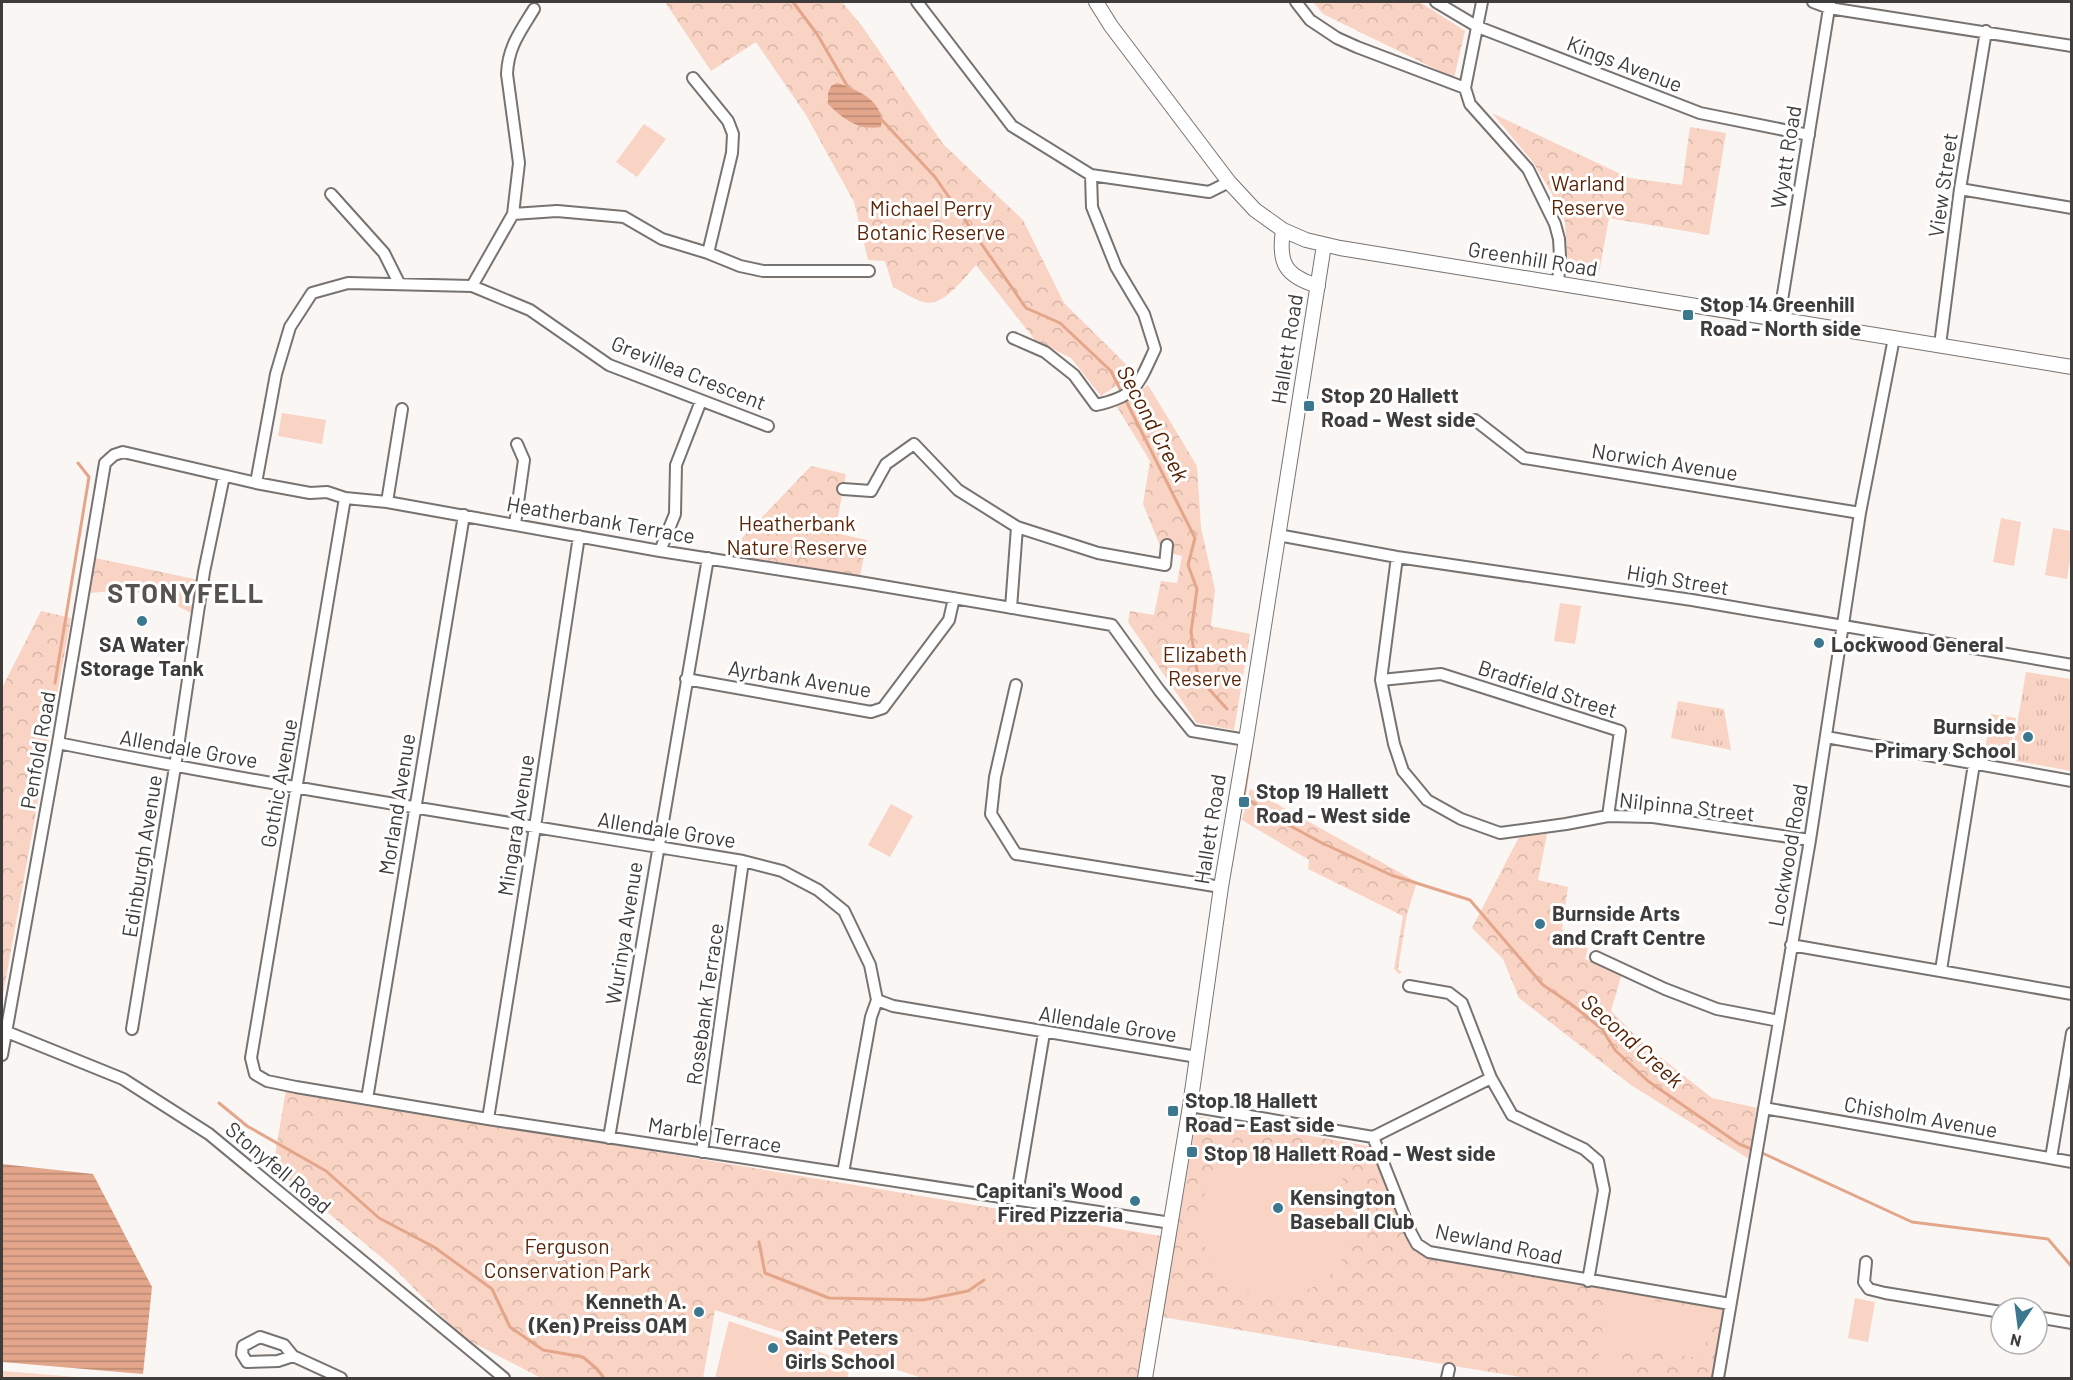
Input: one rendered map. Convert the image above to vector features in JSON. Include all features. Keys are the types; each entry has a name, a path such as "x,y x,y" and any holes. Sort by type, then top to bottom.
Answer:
{"main road":[{"name":"Greenhill Road","path":"1096,2 1111,26 1229,182 1255,210 1283,230 1324,245 2072,367"},
{"name":"Hallett Road","path":"1283,230 1281,255 1285,266 1305,282 1318,286"},
{"name":"Hallett Road","path":"1145,1378 1172,1223 1221,887 1324,245"}],"street":[{"path":"917,2 1012,126 1091,175 1209,192 1229,182"},
{"path":"1296,2 1310,20 1337,38 1465,88"},
{"name":"Kings Avenue","path":"1436,2 1478,27 1700,113 1809,135"},
{"path":"1482,2 1465,88 1470,104 1528,169 1555,224 1560,256 1558,283"},
{"path":"1813,2 2072,46"},
{"name":"Wyatt Road","path":"1779,319 1829,5"},
{"path":"472,286 513,214 519,163 507,60 510,49 534,9"},
{"name":"View Street","path":"1940,345 1960,189 1986,32"},
{"path":"693,78 728,121 733,135 732,153 708,253"},
{"path":"1013,338 1045,352 1074,375 1096,405 1118,400 1129,393 1138,384 1155,349 1144,314 1116,267 1092,207 1091,175"},
{"path":"1960,189 2072,208"},
{"path":"331,194 384,254 399,283"},
{"path":"513,214 556,211 624,217 662,239 708,253 740,266 763,271 869,272"},
{"name":"Grevillea Crescent","path":"256,483 276,374 290,327 312,293 348,283 472,286 530,310 609,364 768,426"},
{"name":"Lockwood Road","path":"1718,1378 1810,840 1860,513 1894,338"},
{"path":"660,551 675,514 676,465 701,401"},
{"path":"387,502 402,409"},
{"name":"Norwich Avenue","path":"1475,420 1524,458 1860,513"},
{"path":"515,524 524,460 517,444"},
{"path":"843,489 871,492 886,464 914,444 958,490 1017,527 1098,553 1165,565 1167,545"},
{"name":"Heatherbank Terrace","path":"114,455 123,452 224,476 310,493 327,492 345,498 387,502 660,551 1112,626 1192,730 1246,740"},
{"name":"Penfold Road","path":"2,1054 4,1030 58,743 105,463 114,455"},
{"name":"Edinburgh Avenue","path":"132,1029 176,767 204,572 224,476"},
{"name":"Gothic Avenue","path":"255,1074 251,1058 345,498"},
{"name":"Morland Avenue","path":"367,1099 464,515"},
{"path":"1011,608 1017,527"},
{"name":"High Street","path":"1278,535 1397,557 1692,600 2072,665"},
{"name":"Mingara Avenue","path":"488,1119 579,536"},
{"name":"Nilpinna Street","path":"1397,557 1381,680 1394,744 1403,771 1427,800 1461,819 1500,833 1608,816 1653,817 1810,840"},
{"name":"Wurinya Avenue","path":"609,1138 708,558"},
{"name":"Ayrbank Avenue","path":"686,679 871,712 883,708 949,621 954,598"},
{"name":"Bradfield Street","path":"1381,680 1441,674 1620,730 1608,816"},
{"path":"1016,685 995,777 991,814 1016,854 1221,887"},
{"path":"1826,737 2072,781"},
{"name":"Allendale Grove","path":"58,743 176,767 743,861 782,871 819,890 844,911 870,965 877,1000 893,1006 1044,1033 1197,1057"},
{"path":"1941,970 1974,764"},
{"name":"Rosebank Terrace","path":"702,1152 743,861"},
{"path":"1791,945 2072,994"},
{"path":"1596,957 1665,989 1717,1009 1779,1021"},
{"path":"1409,986 1449,993 1462,1004 1491,1078 1512,1115 1584,1149 1598,1161 1604,1190 1588,1281"},
{"path":"843,1173 871,1017 877,1000"},
{"name":"Stonyfell Road","path":"4,1030 123,1079 209,1134 490,1374 504,1378"},
{"path":"1016,1200 1044,1033"},
{"path":"2051,1158 2072,1034"},
{"name":"Marble Terrace","path":"255,1074 267,1081 488,1119 1172,1223"},
{"path":"1190,1106 1373,1137 1491,1078"},
{"name":"Chisholm Avenue","path":"1764,1108 2072,1162"},
{"name":"Newland Road","path":"1373,1137 1411,1233 1417,1244 1429,1252 1730,1304"},
{"path":"1866,1262 1864,1282 1869,1289 1989,1310"},
{"path":"2049,1319 2072,1323"},
{"path":"293,1356 341,1378"}],"green space":[{"name":"Michael Perry Botanic Reserve","path":"665,2 842,2 862,26 943,144 1023,220 1064,303 1135,373 1101,396 1071,358 1035,340 976,265 952,291 931,303 919,301 893,287 885,261 868,260 854,202 806,115 756,42 711,71"},
{"path":"1313,2 1420,2 1465,31 1454,78 1323,14"},
{"name":"Warland Reserve","path":"1492,113 1629,178 1682,185 1690,127 1726,133 1709,235 1609,218 1599,273 1568,269 1565,222 1551,192 1533,162"},
{"path":"644,124 666,139 637,177 616,162"},
{"name":"Elizabeth Reserve","path":"1148,385 1197,466 1201,528 1215,590 1211,626 1250,634 1234,730 1197,723 1128,622 1130,611 1154,615 1161,581 1177,583 1182,556 1162,551 1143,504 1150,461 1117,407"},
{"path":"282,413 326,420 322,444 278,436"},
{"name":"Heatherbank Nature Reserve","path":"811,466 846,474 835,533 867,540 859,582 721,560"},
{"path":"2001,518 2021,522 2014,566 1993,562"},
{"path":"2053,528 2071,531 2071,553 2067,579 2045,575"},
{"path":"95,558 199,580 193,614 160,597 126,590 89,593"},
{"path":"1560,603 1581,606 1575,644 1554,641"},
{"path":"41,611 71,618 2,1000 2,688"},
{"name":"Burnside Primary School","path":"2026,672 2071,679 2071,771 2011,760"},
{"path":"1678,701 1724,709 1731,750 1671,738"},
{"path":"1991,714 2016,718 2009,759 1984,755"},
{"path":"1250,789 1417,882 1407,914 1398,969 1402,972 1399,974 1394,969 1403,916 1308,869 1309,860 1242,820"},
{"path":"891,804 913,816 890,857 868,845"},
{"path":"1547,834 1538,880 1568,887 1562,929 1588,948 1585,959 1622,973 1611,1011 1645,1045 1712,1098 1757,1108 1749,1159 1631,1085 1519,998 1503,959 1472,928 1519,837"},
{"name":"Ferguson Conservation Park","path":"286,1090 1161,1236 1137,1378 922,1378 715,1310 703,1378 541,1378 462,1337 392,1266 273,1167"},
{"path":"1197,1116 1374,1147 1409,1240 1431,1259 1725,1308 1714,1378 1526,1378 1162,1317"},
{"name":"Kensington Baseball Club","path":"1277,1142 1292,1143 1307,1148 1332,1164 1348,1189 1353,1204 1353,1234 1348,1249 1332,1274 1307,1290 1292,1295 1277,1296 1262,1295 1247,1290 1222,1274 1206,1249 1201,1234 1200,1219 1201,1204 1206,1189 1222,1164 1247,1148 1262,1143"},
{"path":"1608,1294 1711,1310 1703,1359 1624,1347 1619,1378 1595,1378"},
{"path":"1855,1298 1875,1302 1868,1342 1848,1338"},
{"name":"Saint Peters Girls School","path":"729,1321 851,1363 847,1378 715,1378"},
{"path":"2,1371 89,1378 2,1378"}],"shaded area":[{"path":"837,83 861,93 875,104 879,110 881,127 873,128 852,123 828,104 828,93 831,86"},
{"path":"2,1164 93,1174 152,1287 143,1374 2,1362"}],"waterway":[{"name":"Second Creek","path":"793,2 817,34 849,89"},
{"name":"Second Creek","path":"880,118 935,177 1026,308 1060,323 1111,371 1195,538 1188,565 1197,589 1191,632 1198,677 1227,709"},
{"path":"55,683 89,477 78,463"},
{"name":"Second Creek","path":"1251,750 1244,797 1272,816 1320,842 1391,875 1470,900 1543,985 1602,1029 1615,1050 1648,1081 1739,1144 1754,1150"},
{"path":"219,1103 247,1126 326,1171 379,1218 434,1247 492,1289 510,1327 543,1350 583,1357 604,1378"},
{"name":"Second Creek","path":"1760,1152 1912,1222 2048,1239 2072,1267"},
{"path":"759,1242 765,1273 829,1298 923,1300 968,1291 984,1280"}],"place":[{"name":"Stop 14 Greenhill Road - North side","path":"1688,315"},
{"name":"Stop 20 Hallett Road - West side","path":"1309,406"},
{"name":"SA Water Storage Tank","path":"142,621"},
{"name":"Lockwood General","path":"1819,643"},
{"name":"Burnside Primary School","path":"2028,737"},
{"name":"Stop 19 Hallett Road - West side","path":"1244,802"},
{"name":"Burnside Arts and Craft Centre","path":"1540,924"},
{"name":"Stop 18 Hallett Road - East side","path":"1173,1111"},
{"name":"Stop 18 Hallett Road - West side","path":"1192,1152"},
{"name":"Capitani's Wood Fired Pizzeria","path":"1135,1201"},
{"name":"Kensington Baseball Club","path":"1278,1208"},
{"name":"Kenneth A. (Ken) Preiss OAM","path":"699,1312"},
{"name":"Saint Peters Girls School","path":"773,1348"}],"district":[{"name":"STONYFELL","path":"186,592"}]}
